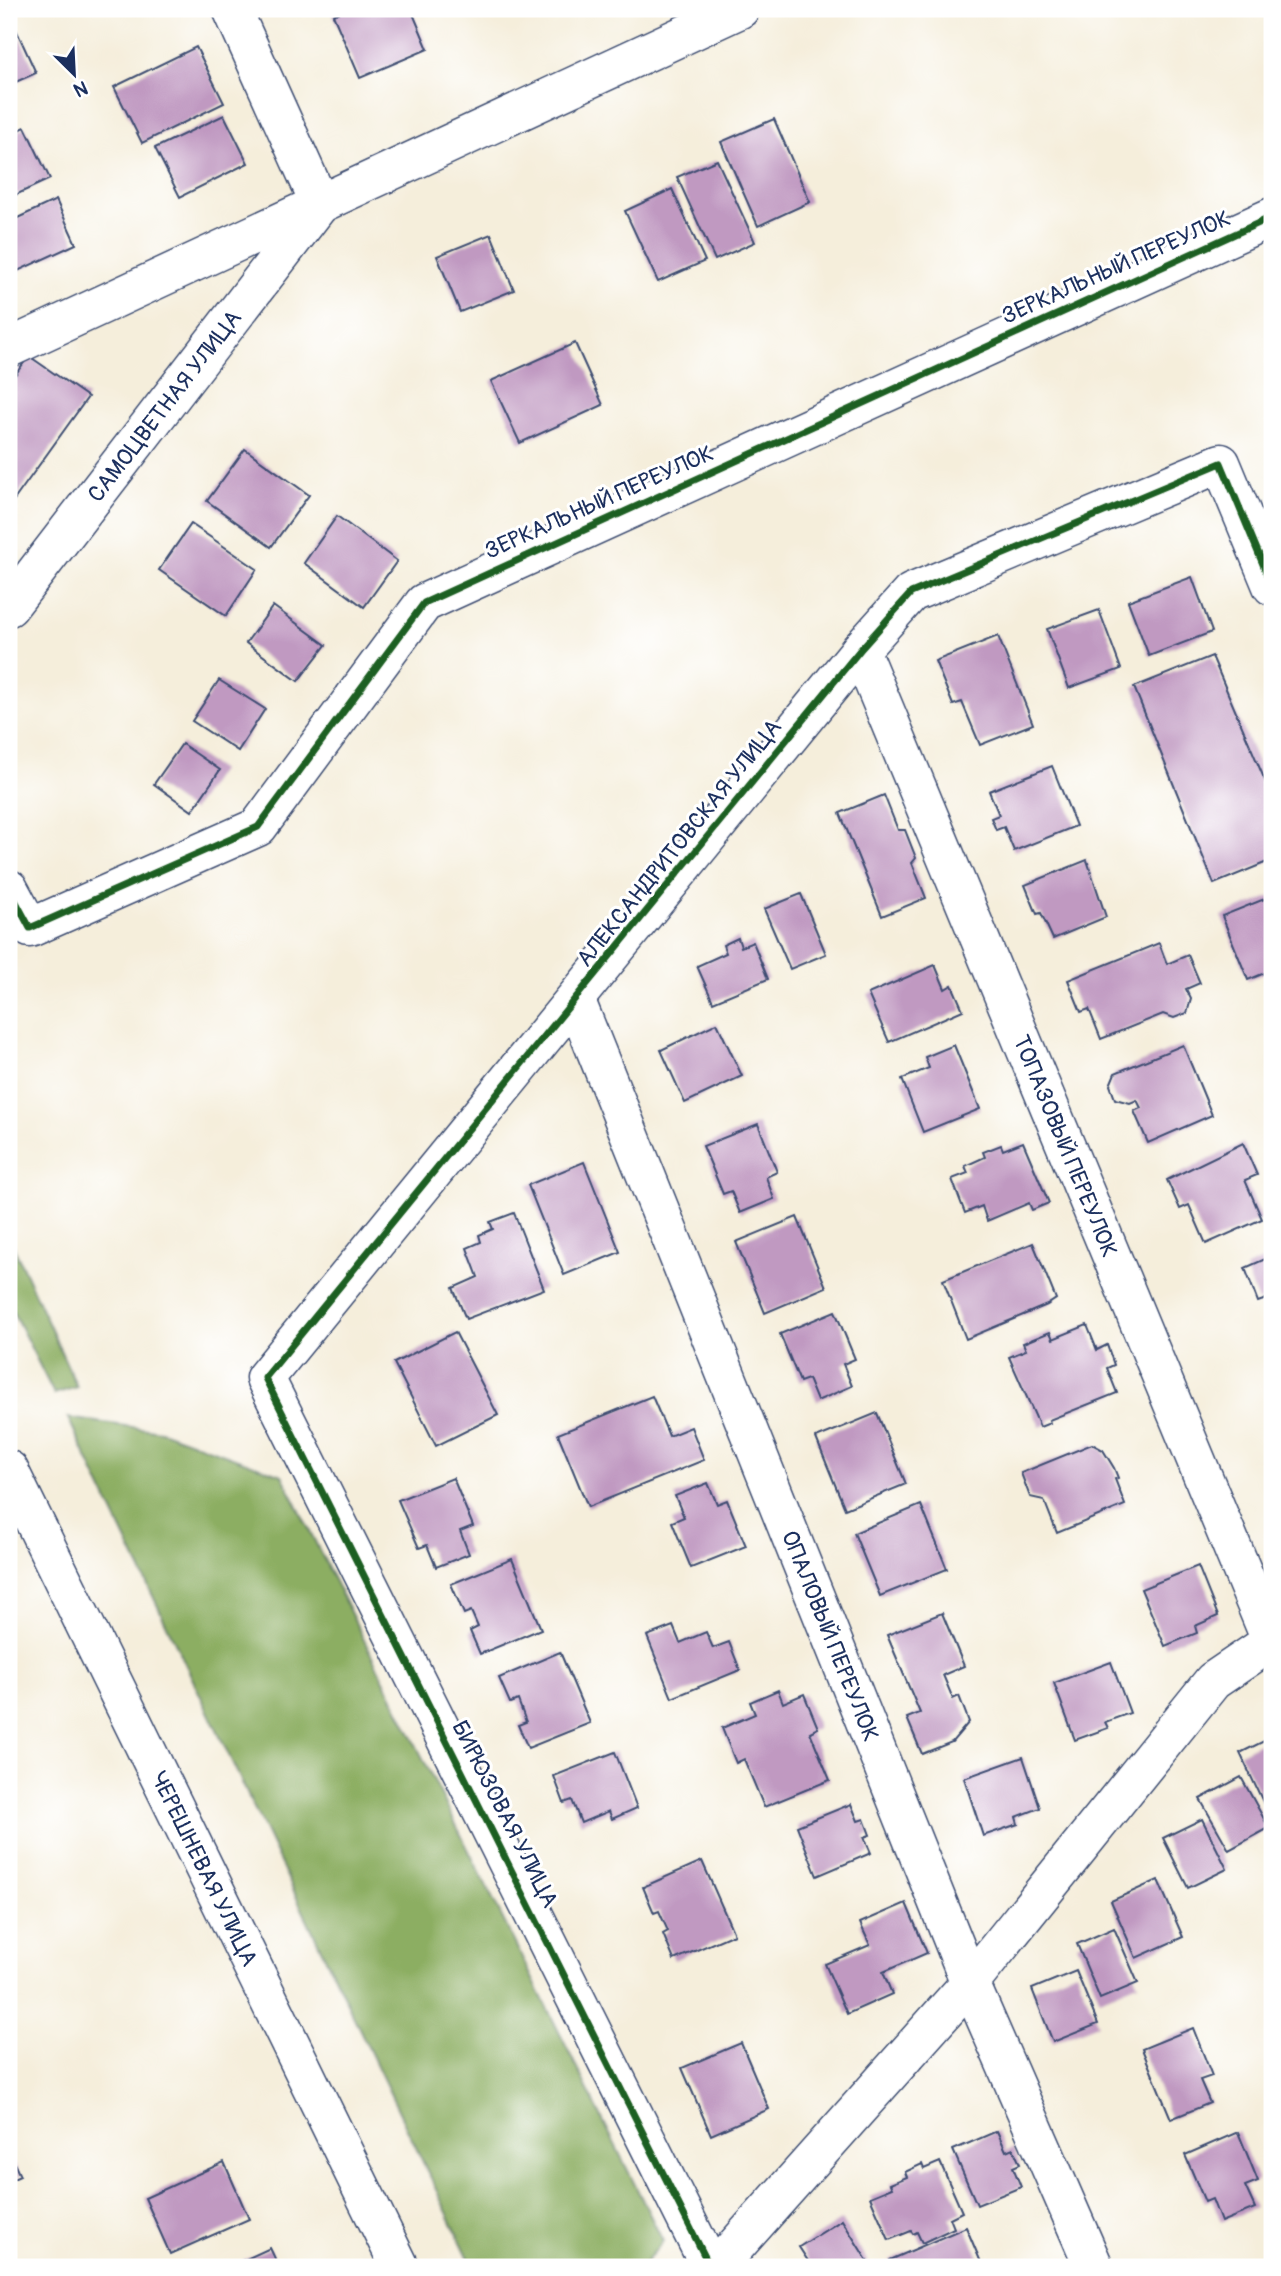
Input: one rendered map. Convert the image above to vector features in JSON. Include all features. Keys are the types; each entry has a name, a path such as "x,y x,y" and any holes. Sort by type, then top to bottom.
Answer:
{"street":[{"path":"232,9 320,204"},
{"name":"САМОЦВЕТНАЯ УЛИЦА","path":"9,348 320,204 673,23 740,9"},
{"name":"САМОЦВЕТНАЯ УЛИЦА","path":"9,607 320,204"},
{"name":"ЗЕРКАЛЬНЫЙ ПЕРЕУЛОК","path":"9,889 30,928 258,827 424,603 1272,217"},
{"name":"АЛЕКСАНДРИТОВСКАЯ УЛИЦА","path":"265,1378 576,1001 860,650 911,593 1221,463 1272,586"},
{"name":"ТОПАЗОВЫЙ ПЕРЕУЛОК","path":"860,650 1272,1642"},
{"name":"ОПАЛОВЫЙ ПЕРЕУЛОК","path":"576,1001 970,1983 1094,2267"},
{"name":"БИРЮЗОВАЯ УЛИЦА","path":"265,1378 710,2267"},
{"name":"ЧЕРЕШНЕВАЯ УЛИЦА","path":"9,1470 400,2267"},
{"path":"717,2267 970,1983 1213,1681 1272,1642"}],"green space":[{"path":"9,1237 77,1387 54,1394 9,1304"},
{"path":"68,1418 161,1431 282,1475 663,2241 642,2267 473,2267"}],"building":[{"path":"347,9 411,9 428,49 360,78 333,15"},
{"path":"9,14 36,73 9,85"},
{"path":"196,47 224,103 142,143 114,87"},
{"path":"224,115 248,163 180,197 155,148"},
{"path":"774,119 810,202 758,226 721,142"},
{"path":"25,127 50,179 9,198 9,135"},
{"path":"717,160 755,242 715,260 677,177"},
{"path":"672,189 705,261 658,282 625,211"},
{"path":"56,200 76,244 9,275 9,222"},
{"path":"491,234 514,290 460,312 437,256"},
{"path":"575,343 603,405 520,443 491,381"},
{"path":"29,356 88,397 9,507 9,383"},
{"path":"245,449 309,495 271,547 207,501"},
{"path":"337,516 397,561 364,607 304,563"},
{"path":"191,524 257,569 226,616 159,570"},
{"path":"1192,577 1212,632 1149,656 1128,601"},
{"path":"273,606 326,645 298,681 246,643"},
{"path":"1099,610 1121,669 1069,688 1047,629"},
{"path":"998,636 1033,724 980,745 962,702 953,705 935,661"},
{"path":"1212,656 1272,797 1272,860 1214,884 1134,687"},
{"path":"219,680 265,709 238,751 192,721"},
{"path":"182,744 220,770 192,811 154,784"},
{"path":"1052,766 1076,826 1014,851 1004,827 996,830 991,818 999,815 989,791"},
{"path":"884,795 898,830 905,830 916,858 912,863 926,898 882,916 840,813"},
{"path":"1087,860 1106,917 1053,939 1041,913 1037,914 1025,885"},
{"path":"801,894 826,954 790,969 764,909"},
{"path":"1272,896 1272,970 1248,980 1222,916"},
{"path":"738,938 741,947 753,942 768,979 713,1002 697,966 726,953 723,945"},
{"path":"1159,943 1167,964 1188,955 1200,983 1186,989 1191,999 1187,1013 1174,1018 1163,1014 1101,1039 1089,1009 1081,1012 1068,980"},
{"path":"935,965 945,989 952,985 963,1010 889,1042 868,994"},
{"path":"717,1023 742,1076 685,1103 661,1050"},
{"path":"954,1045 980,1109 923,1132 902,1079 929,1068 925,1057"},
{"path":"1183,1045 1212,1115 1148,1143 1134,1111 1141,1108 1137,1100 1130,1103 1115,1099 1110,1085 1115,1073"},
{"path":"758,1124 777,1172 766,1177 774,1199 740,1213 731,1191 723,1194 703,1146"},
{"path":"1023,1142 1049,1203 1032,1210 1029,1203 987,1221 982,1206 965,1213 952,1179 968,1173 965,1166 985,1157 983,1152 1001,1145 1003,1150"},
{"path":"1243,1143 1257,1175 1245,1180 1262,1219 1206,1244 1189,1205 1180,1209 1167,1180"},
{"path":"584,1162 620,1252 564,1275 528,1185"},
{"path":"514,1213 544,1289 466,1319 453,1288 478,1277 467,1248 481,1242 479,1235 493,1229 490,1222"},
{"path":"797,1217 826,1287 765,1313 736,1242"},
{"path":"1033,1243 1056,1299 966,1339 943,1280"},
{"path":"1272,1256 1272,1297 1258,1302 1245,1268"},
{"path":"835,1311 855,1359 843,1364 852,1386 817,1401 808,1379 800,1382 780,1334"},
{"path":"1087,1325 1097,1350 1107,1345 1114,1365 1107,1368 1117,1393 1049,1420 1050,1423 1040,1427 1009,1357 1026,1350 1023,1343 1050,1332 1053,1339"},
{"path":"455,1332 498,1415 436,1446 394,1363"},
{"path":"652,1396 669,1436 691,1427 704,1460 588,1507 558,1434"},
{"path":"877,1413 906,1484 845,1509 816,1438"},
{"path":"1092,1444 1103,1450 1114,1468 1118,1478 1115,1479 1125,1505 1057,1533 1044,1500 1030,1497 1021,1473"},
{"path":"453,1478 473,1526 460,1531 469,1554 436,1567 427,1545 419,1548 398,1500"},
{"path":"708,1483 717,1504 727,1500 746,1546 691,1568 672,1522 684,1517 675,1496"},
{"path":"921,1505 947,1569 880,1596 854,1533"},
{"path":"512,1559 541,1629 480,1654 470,1631 478,1627 471,1611 464,1614 451,1584"},
{"path":"1198,1566 1218,1616 1195,1626 1197,1633 1165,1646 1141,1589"},
{"path":"942,1613 964,1666 943,1675 953,1699 959,1696 969,1722 952,1742 922,1754 907,1718 920,1713 887,1635"},
{"path":"673,1626 680,1643 706,1632 713,1648 729,1642 740,1670 672,1698 647,1636"},
{"path":"560,1652 590,1723 528,1748 518,1725 526,1722 518,1700 510,1703 499,1678"},
{"path":"1111,1662 1130,1713 1105,1722 1108,1728 1075,1740 1054,1683"},
{"path":"778,1690 783,1703 804,1694 818,1728 810,1732 830,1780 764,1807 744,1759 736,1763 722,1728 755,1714 750,1702"},
{"path":"1272,1737 1272,1800 1264,1804 1240,1753"},
{"path":"615,1752 637,1808 612,1819 609,1811 581,1823 572,1800 564,1803 554,1776"},
{"path":"1023,1757 1040,1808 1016,1817 1018,1824 983,1836 964,1778"},
{"path":"1241,1777 1269,1828 1229,1850 1200,1799"},
{"path":"851,1804 858,1821 864,1819 870,1835 864,1837 871,1853 817,1876 797,1826"},
{"path":"1202,1819 1227,1869 1188,1888 1163,1838"},
{"path":"702,1861 734,1934 674,1960 663,1934 668,1931 659,1911 654,1913 643,1887"},
{"path":"1158,1880 1183,1937 1136,1958 1111,1901"},
{"path":"906,1903 927,1953 883,1972 892,1994 847,2014 825,1964 870,1945 860,1923"},
{"path":"1114,1928 1138,1983 1100,1999 1077,1944"},
{"path":"1076,1971 1098,2024 1053,2042 1032,1989"},
{"path":"1193,2028 1212,2076 1200,2080 1210,2103 1171,2119 1142,2049"},
{"path":"741,2043 769,2109 711,2135 682,2068"},
{"path":"997,2131 1006,2151 1013,2148 1020,2164 1013,2167 1021,2187 977,2205 953,2150"},
{"path":"1238,2132 1258,2181 1245,2186 1255,2208 1221,2222 1212,2199 1205,2202 1185,2155"},
{"path":"9,2152 20,2176 9,2181"},
{"path":"224,2162 249,2219 170,2254 145,2198"},
{"path":"940,2162 962,2212 950,2218 954,2228 922,2243 917,2232 913,2234 911,2231 889,2240 870,2197 892,2188 890,2184 907,2177 905,2172 922,2164 924,2169"},
{"path":"842,2220 868,2262 859,2267 812,2267 799,2247"},
{"path":"966,2227 983,2267 893,2267 890,2260"},
{"path":"270,2248 279,2267 229,2267"}],"cycle path":[{"path":"9,889 30,928 258,827 424,603 1272,217"},
{"path":"710,2267 265,1378 860,650 911,593 1221,463 1272,586"}]}
